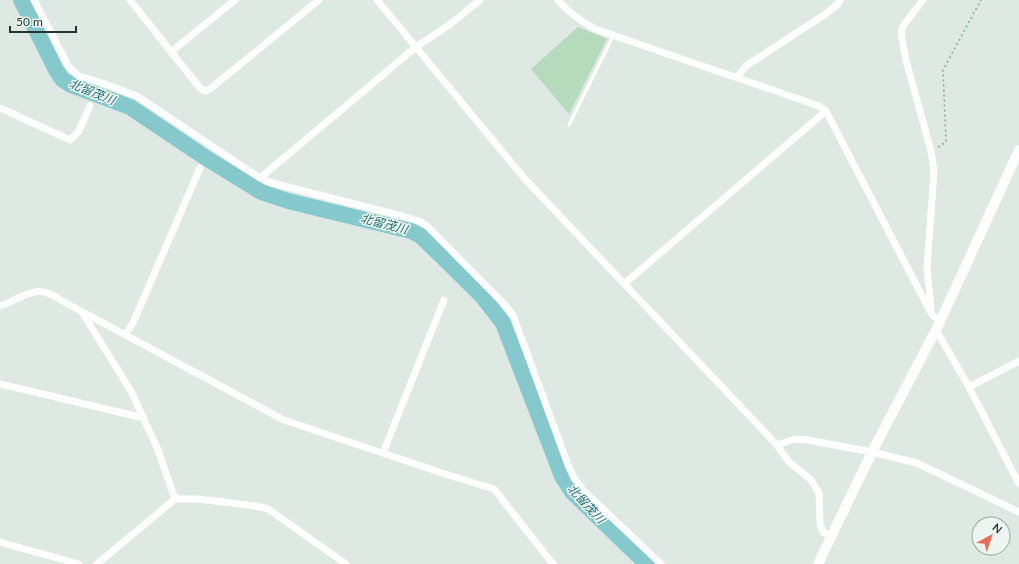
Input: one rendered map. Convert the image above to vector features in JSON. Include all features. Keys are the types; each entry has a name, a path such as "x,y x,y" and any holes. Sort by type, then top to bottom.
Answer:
{"street":[{"path":"34,0 69,68 79,76 137,96 260,178 272,183 419,221 428,226 513,315 574,478 584,491 661,564"},
{"path":"130,0 200,88 205,91 210,89 319,0"},
{"path":"171,52 235,0"},
{"path":"377,0 524,178 777,445 788,461 810,480 819,493 820,524 823,532 831,536"},
{"path":"260,178 416,47 449,25 480,0"},
{"path":"558,0 568,12 580,21 595,29 819,106 826,111 1019,484"},
{"path":"737,77 746,66 827,13 838,4 840,0"},
{"path":"923,0 903,26 901,33 906,60 932,151 934,172 927,268 931,313"},
{"path":"0,108 70,140 79,131 90,106"},
{"path":"624,284 826,111"},
{"path":"818,564 872,452 938,327 1019,150"},
{"path":"125,335 133,323 200,168"},
{"path":"0,306 34,291 46,292 56,296 125,335 284,420 452,477 494,489 553,564"},
{"path":"383,453 444,300"},
{"path":"80,310 128,385 158,450 175,499"},
{"path":"969,387 1019,361"},
{"path":"0,384 144,418"},
{"path":"777,445 795,439 808,440 872,452 917,463 1019,512"},
{"path":"97,564 175,499 198,499 268,509 346,564"},
{"path":"0,542 79,564"}],"lane":[{"path":"569,125 614,35"}],"path":[{"path":"932,151 946,142 943,70 981,0"}],"green space":[{"path":"578,27 607,39 569,114 531,69"}],"waterway":[{"name":"北留茂川","path":"21,0 56,70 62,79 71,85 130,107 206,158 261,192 288,201 411,231 421,236 482,296 503,323 562,476 572,492 647,564"}]}
